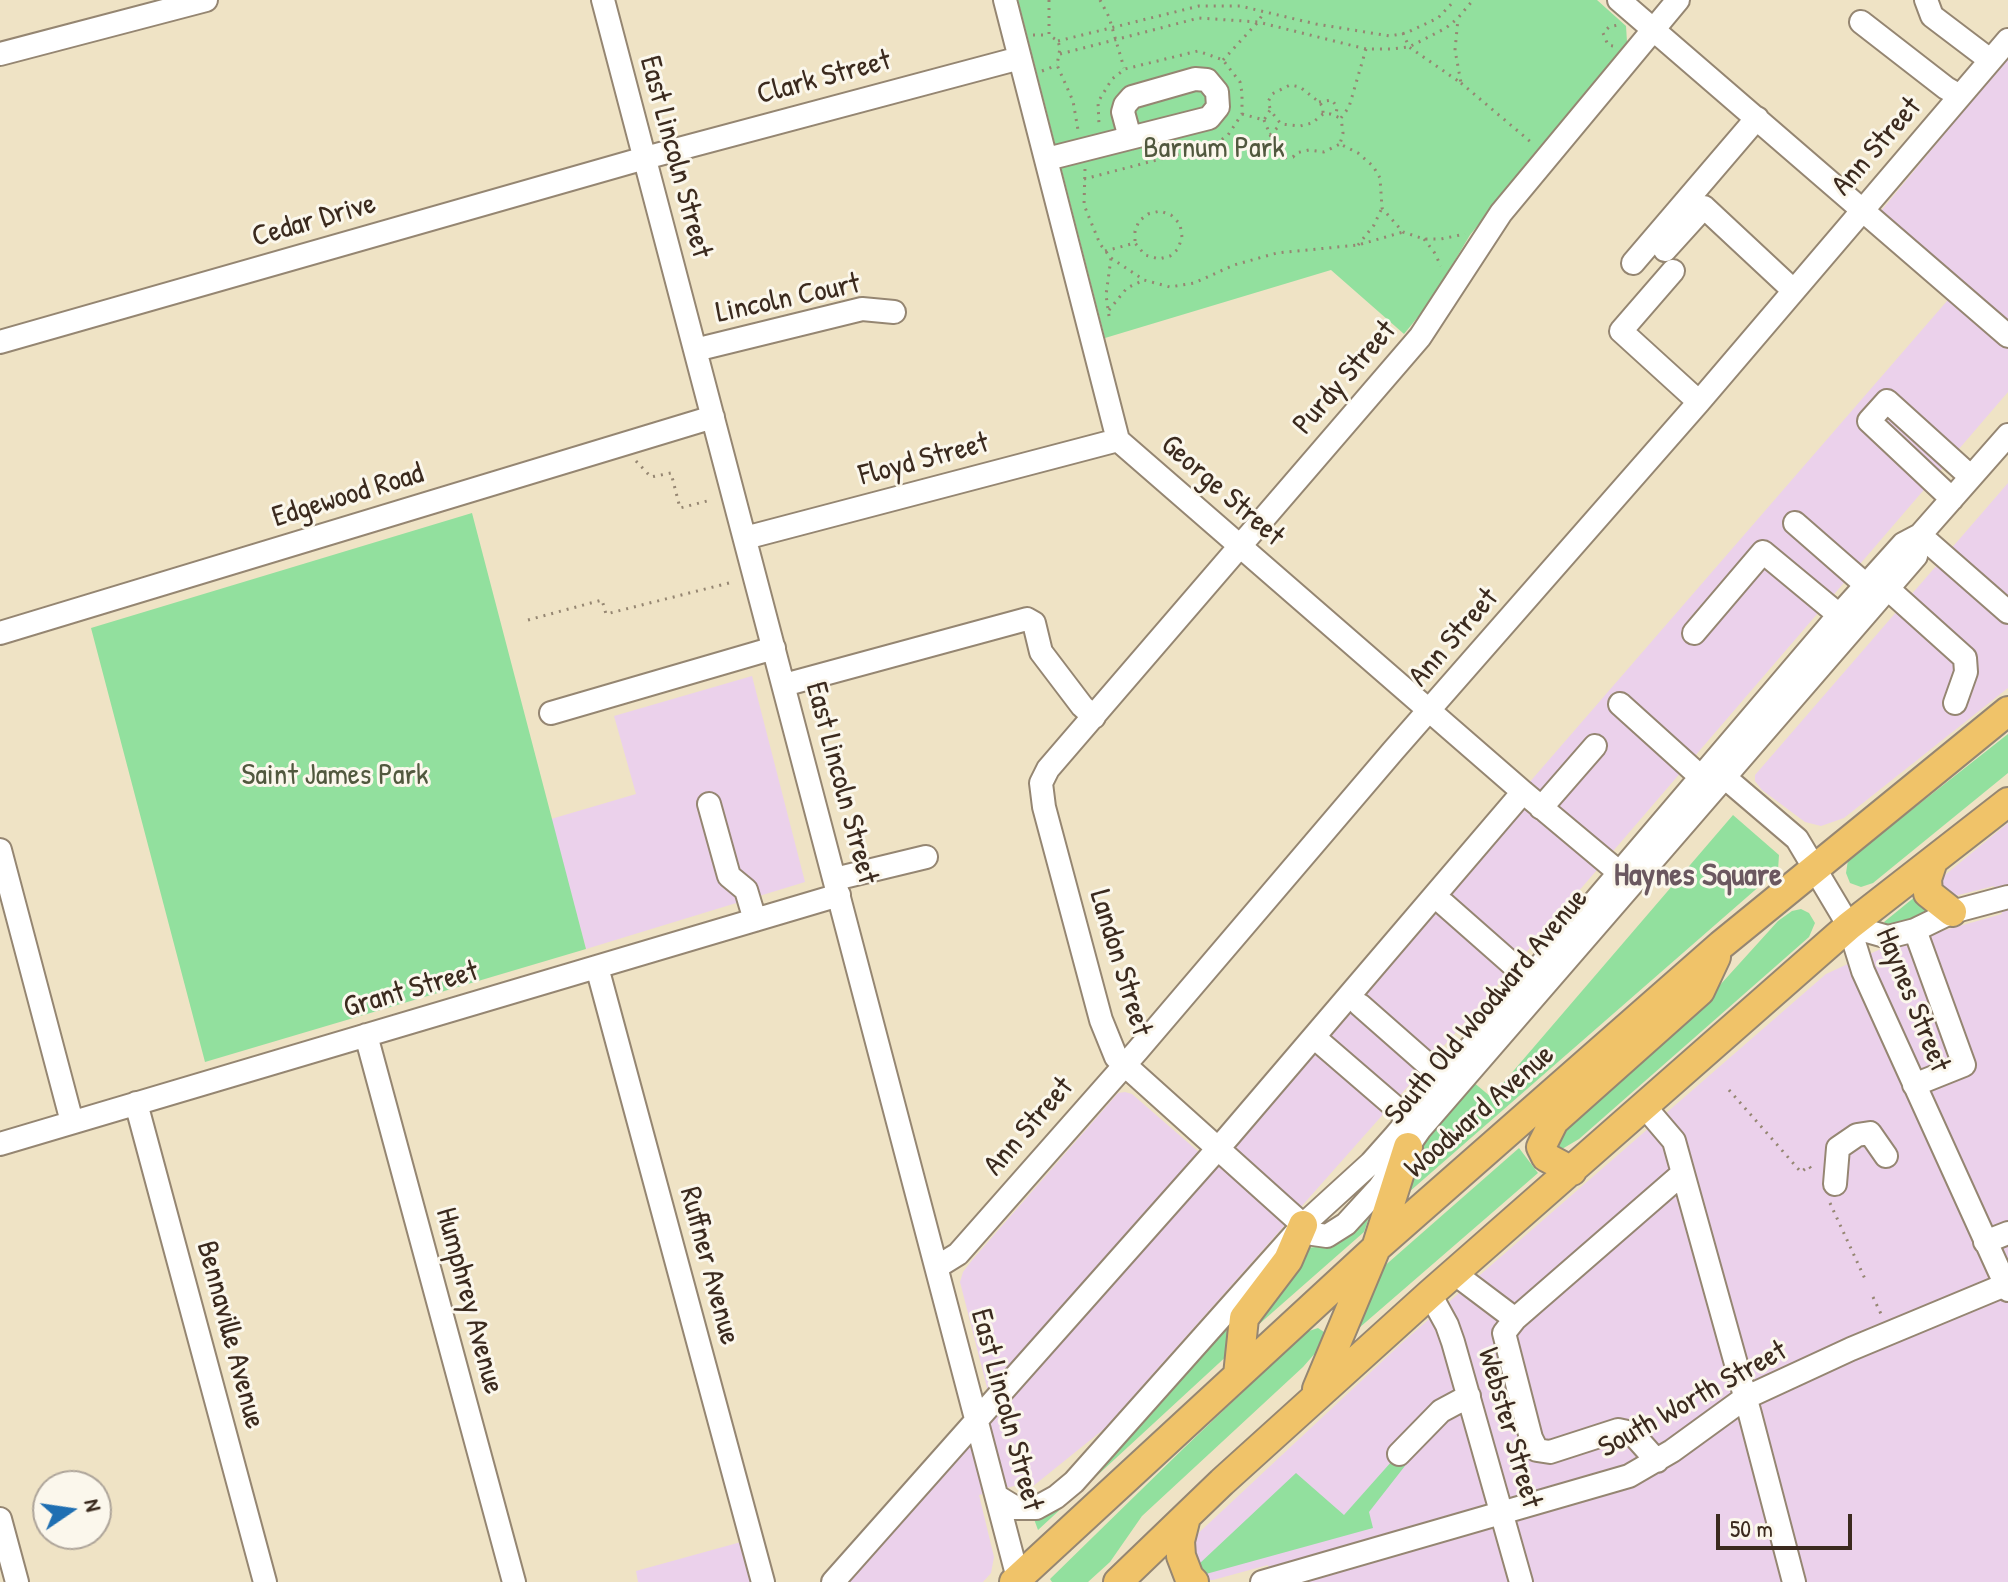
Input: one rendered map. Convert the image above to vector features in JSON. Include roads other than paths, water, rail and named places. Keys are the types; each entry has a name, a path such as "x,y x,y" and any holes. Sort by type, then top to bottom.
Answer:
{"main road":[{"name":"Woodward Avenue","path":"1017,1581 1376,1248 1721,945 2008,711"},
{"path":"1118,1582 1430,1294 1849,926 2008,802"},
{"path":"1933,861 1927,879 1928,893 1952,912"},
{"path":"1572,1171 1546,1157 1541,1147 1550,1127 1700,991 1721,945"},
{"path":"1312,1401 1376,1248 1408,1133"},
{"path":"1238,1375 1244,1318 1288,1260 1303,1225"},
{"path":"1186,1517 1180,1541 1181,1556 1194,1582"}],"street":[{"path":"0,54 206,0"},
{"name":"East Lincoln Street","path":"603,0 998,1497 1017,1581"},
{"name":"George Street","path":"1005,0 1027,56 1047,159 1118,440 1625,878"},
{"path":"1619,0 2008,336"},
{"name":"Purdy Street","path":"1041,783 1048,769 1420,337 1501,213 1678,0"},
{"path":"1926,0 1932,16 2002,51"},
{"path":"1861,22 1960,96"},
{"name":"Ann Street","path":"937,1267 958,1254 2002,51"},
{"name":"Clark Street","path":"645,158 1027,56"},
{"path":"1633,263 1757,118"},
{"path":"1047,159 1130,138"},
{"name":"Cedar Drive","path":"0,342 645,158"},
{"path":"1699,402 1621,331 1704,207 1793,290"},
{"name":"Lincoln Court","path":"695,350 862,309 894,312"},
{"path":"1952,499 1869,421 1887,401 1971,477"},
{"name":"Edgewood Road","path":"0,633 713,417"},
{"name":"South Old Woodward Avenue","path":"1408,1133 1440,1105 1625,878 1876,587 1903,544 1920,535 2008,435"},
{"name":"Floyd Street","path":"745,538 1118,440"},
{"path":"1795,523 1965,658 1966,672 1955,703"},
{"path":"1920,535 2008,612"},
{"path":"1694,633 1763,552 1839,615"},
{"name":"South Old Woodward Avenue","path":"1713,774 1839,615 1876,587"},
{"path":"784,685 1027,619 1034,623 1041,652 1094,717"},
{"path":"551,713 774,648"},
{"name":"Haynes Street","path":"1620,704 1797,839 1849,926 1863,971 2007,1288"},
{"path":"1541,808 1595,746"},
{"name":"Landon Street","path":"1041,783 1044,807 1101,1020 1113,1051 1303,1225"},
{"path":"833,1582 1218,1148 1523,792"},
{"path":"709,804 729,876 746,890 755,920"},
{"path":"0,850 72,1122"},
{"name":"Grant Street","path":"0,1144 755,920 837,887 926,857"},
{"name":"South Old Woodward Avenue","path":"1303,1225 1313,1234 1327,1236 1346,1224 1379,1188 1408,1133 1443,1078 1528,978 1625,878"},
{"path":"1849,926 1888,937 1915,930 1952,912 2008,897"},
{"path":"1444,904 1528,978"},
{"path":"1914,1085 1964,1065 1915,930"},
{"name":"Ruffner Avenue","path":"597,967 763,1582"},
{"path":"1360,1005 1443,1078"},
{"name":"Humphrey Avenue","path":"366,1035 514,1582"},
{"path":"1322,1044 1408,1133"},
{"name":"Bennaville Avenue","path":"136,1103 265,1582"},
{"path":"1645,1107 1674,1141 1794,1582"},
{"path":"1832,1192 1838,1148 1857,1135 1870,1133 1886,1156"},
{"path":"1657,1461 1632,1433 1618,1430 1550,1452 1537,1450 1531,1438 1504,1333 1515,1319 1683,1173"},
{"path":"998,1497 1016,1508 1036,1508 1074,1482 1303,1225"},
{"path":"1985,1242 2008,1233"},
{"path":"1454,1273 1515,1319"},
{"name":"South Worth Street","path":"1262,1582 1629,1476 1657,1461 1745,1398 1851,1349 2007,1288"},
{"name":"Webster Street","path":"1430,1294 1447,1325 1521,1582"},
{"path":"1399,1454 1441,1411 1469,1396"},
{"path":"0,1519 17,1582"}],"district":[{"name":"Haynes Square","path":"1698,876"}],"park label":[{"name":"Barnum Park","path":"1214,149"},
{"name":"Saint James Park","path":"335,776"}]}
